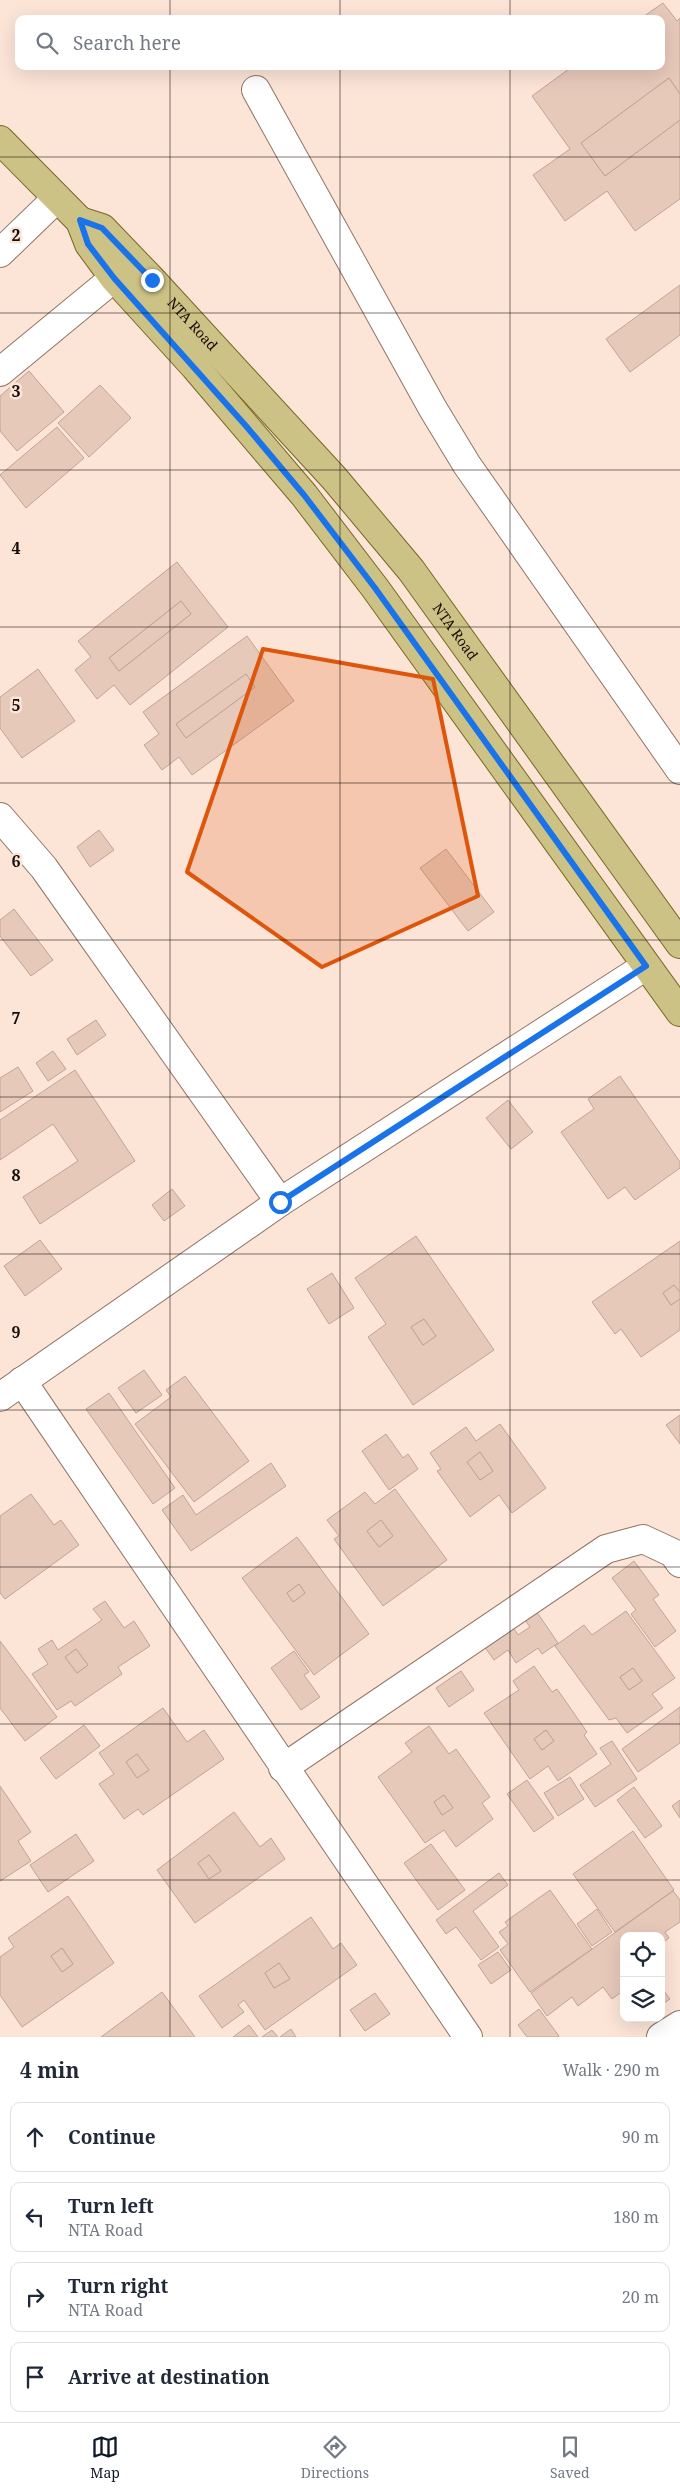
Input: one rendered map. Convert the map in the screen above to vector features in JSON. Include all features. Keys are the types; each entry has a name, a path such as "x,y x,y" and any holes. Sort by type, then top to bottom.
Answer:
{"main road":[{"path":"0,140 80,220"},
{"name":"NTA Road","path":"80,220 88,244 114,278 195,367 304,495 375,588 680,1012"},
{"name":"NTA Road","path":"80,220 102,228 146,274 277,414 412,570 680,943"}],"street":[{"path":"256,90 466,465 680,770"},
{"path":"0,253 57,198"},
{"path":"0,372 114,278"},
{"path":"0,817 44,868 280,1202"},
{"path":"0,1397 280,1202 646,966"},
{"path":"22,1381 283,1768 468,2037"},
{"path":"283,1768 606,1549 643,1539 673,1553 680,1563"},
{"path":"661,2037 680,2025"}],"highlighted area":[{"path":"263,649 433,679 478,896 322,967 187,872"}],"building":[{"path":"663,3 677,21 680,18 680,94 669,78 581,143 605,176 680,120 680,199 635,231 607,191 565,221 533,175 570,149 532,96 568,70 665,70 665,15 646,15"},
{"path":"669,78 680,94 680,120 605,176 581,143"},
{"path":"680,285 680,335 630,372 606,339"},
{"path":"29,371 64,412 17,451 0,431 0,396"},
{"path":"100,385 131,418 89,457 58,423"},
{"path":"57,427 84,458 26,508 0,475"},
{"path":"177,562 228,627 130,705 114,685 97,699 75,670 91,657 78,641","holes":["181,601 191,614 119,671 109,658"]},
{"path":"181,601 191,614 119,671 109,658"},
{"path":"247,636 294,701 192,775 179,757 162,770 144,745 159,734 143,712","holes":["246,674 255,687 186,738 176,724"]},
{"path":"38,669 75,721 22,758 0,728 0,697"},
{"path":"246,674 255,687 186,738 176,724"},
{"path":"99,830 114,850 90,867 77,847"},
{"path":"446,849 494,912 468,931 420,868"},
{"path":"14,909 53,960 31,976 0,936 0,920"},
{"path":"96,1020 106,1035 77,1055 67,1039"},
{"path":"53,1051 66,1069 48,1081 36,1063"},
{"path":"18,1067 33,1091 0,1112 0,1078"},
{"path":"75,1070 135,1161 40,1224 23,1197 78,1161 53,1124 0,1160 0,1120"},
{"path":"620,1076 680,1162 680,1168 635,1200 625,1187 608,1199 561,1132 594,1109 588,1099"},
{"path":"508,1100 533,1132 511,1149 486,1118"},
{"path":"172,1189 185,1206 164,1221 152,1205"},
{"path":"416,1236 494,1350 413,1405 368,1337 386,1324 355,1278","holes":["424,1319 436,1336 423,1345 411,1327"]},
{"path":"40,1240 62,1269 25,1296 4,1266"},
{"path":"680,1241 680,1292 674,1285 663,1293 671,1305 680,1299 680,1330 641,1357 621,1329 615,1334 592,1302"},
{"path":"332,1273 354,1308 329,1324 307,1289"},
{"path":"674,1285 680,1292 680,1299 671,1305 663,1293"},
{"path":"424,1319 436,1336 423,1345 411,1327"},
{"path":"144,1370 162,1395 136,1413 118,1388"},
{"path":"185,1376 249,1461 194,1502 135,1424 171,1397 166,1390"},
{"path":"109,1393 175,1488 153,1504 86,1409"},
{"path":"680,1415 680,1444 666,1425"},
{"path":"500,1424 546,1488 512,1513 499,1495 470,1517 437,1471 441,1469 430,1453 466,1427 476,1441","holes":["480,1452 493,1471 480,1480 467,1462"]},
{"path":"386,1434 403,1458 408,1454 418,1469 389,1490 362,1451"},
{"path":"480,1452 493,1471 480,1480 467,1462"},
{"path":"271,1463 286,1486 191,1551 162,1510 183,1495 196,1515"},
{"path":"395,1489 447,1560 383,1606 334,1539 339,1536 327,1520 365,1492 375,1504","holes":["381,1520 393,1536 379,1547 367,1531"]},
{"path":"31,1494 54,1525 61,1520 79,1545 5,1599 0,1593 0,1516"},
{"path":"381,1520 393,1536 379,1547 367,1531"},
{"path":"297,1537 369,1634 314,1675 242,1578","holes":["299,1584 305,1593 293,1602 287,1593"]},
{"path":"634,1561 659,1595 653,1599 676,1631 655,1647 631,1614 636,1610 612,1578"},
{"path":"299,1584 305,1593 293,1602 287,1593"},
{"path":"105,1601 124,1628 134,1621 150,1646 118,1667 122,1674 75,1706 71,1701 57,1710 32,1674 48,1664 38,1649 52,1640 58,1650 102,1620 93,1609","holes":["76,1649 88,1665 77,1673 65,1657"]},
{"path":"534,1608 558,1643 542,1654 538,1648 516,1663 508,1650 494,1660 484,1646 512,1626 518,1635 530,1627 522,1616"},
{"path":"626,1611 675,1678 652,1694 663,1708 627,1733 616,1718 609,1720 555,1646 584,1625 592,1635","holes":["633,1668 642,1681 629,1690 620,1677"]},
{"path":"0,1641 57,1717 25,1741 0,1708"},
{"path":"76,1649 88,1665 77,1673 65,1657"},
{"path":"294,1651 309,1672 304,1675 320,1697 301,1710 271,1668"},
{"path":"534,1666 552,1692 557,1689 587,1732 584,1735 597,1754 558,1781 548,1766 530,1779 484,1713 519,1690 513,1681","holes":["546,1730 554,1741 542,1750 534,1739"]},
{"path":"633,1668 642,1681 629,1690 620,1677"},
{"path":"461,1671 474,1690 449,1707 436,1688"},
{"path":"680,1707 680,1743 638,1772 622,1749"},
{"path":"163,1708 187,1742 204,1730 224,1759 143,1815 138,1809 124,1819 99,1784 114,1774 99,1753","holes":["137,1754 149,1770 137,1778 126,1762"]},
{"path":"84,1725 100,1746 56,1779 40,1758"},
{"path":"429,1726 449,1754 456,1749 490,1797 482,1803 493,1819 456,1847 444,1830 425,1843 378,1777 412,1752 405,1743","holes":["444,1795 453,1808 442,1815 434,1802"]},
{"path":"546,1730 554,1741 542,1750 534,1739"},
{"path":"612,1741 637,1779 595,1807 580,1785 611,1764 600,1748"},
{"path":"137,1754 149,1770 137,1778 126,1762"},
{"path":"570,1777 584,1799 558,1816 544,1793"},
{"path":"527,1780 554,1818 534,1832 507,1794"},
{"path":"0,1786 31,1832 18,1841 31,1861 0,1881"},
{"path":"634,1787 662,1826 645,1838 617,1800"},
{"path":"444,1795 453,1808 442,1815 434,1802"},
{"path":"680,1800 680,1818 672,1806"},
{"path":"234,1812 260,1847 271,1838 285,1859 195,1923 157,1870","holes":["209,1855 221,1871 209,1879 198,1863"]},
{"path":"633,1831 674,1890 615,1932 573,1874"},
{"path":"76,1834 94,1861 48,1892 30,1865"},
{"path":"431,1844 465,1890 438,1910 404,1863"},
{"path":"209,1855 221,1871 209,1879 198,1863"},
{"path":"499,1873 508,1885 473,1911 499,1947 481,1960 456,1927 446,1934 436,1920"},
{"path":"550,1890 592,1949 530,1992 500,1950 508,1944 499,1932 508,1926 505,1922"},
{"path":"673,1891 680,1900 680,1922 665,1932 620,1932 620,1993 612,1999 603,1987 578,2006 572,1997 547,2016 531,1993"},
{"path":"68,1896 114,1963 22,2027 0,1995 0,1957 14,1947 8,1938","holes":["62,1948 73,1964 62,1972 51,1956"]},
{"path":"597,1909 612,1932 592,1946 577,1924"},
{"path":"311,1917 333,1949 341,1943 357,1965 265,2030 244,2000 238,2005 244,2012 222,2028 199,1996","holes":["279,1963 290,1979 274,1988 265,1973"]},
{"path":"665,1932 669,1938 665,1941"},
{"path":"62,1948 73,1964 62,1972 51,1956"},
{"path":"498,1952 511,1970 491,1984 478,1965"},
{"path":"279,1963 290,1979 274,1988 265,1973"},
{"path":"162,1992 195,2037 101,2037"},
{"path":"665,1992 670,1999 665,2002"},
{"path":"375,1993 390,2014 365,2031 350,2010"},
{"path":"539,2009 558,2037 527,2037 518,2025"},
{"path":"249,2025 258,2037 233,2037"},
{"path":"291,2029 296,2037 280,2037"},
{"path":"272,2030 278,2037 262,2037"}],"route":[{"path":"152,280 102,228 80,220 88,244 114,278 246,426 304,495 375,588 646,966 280,1202"}]}
